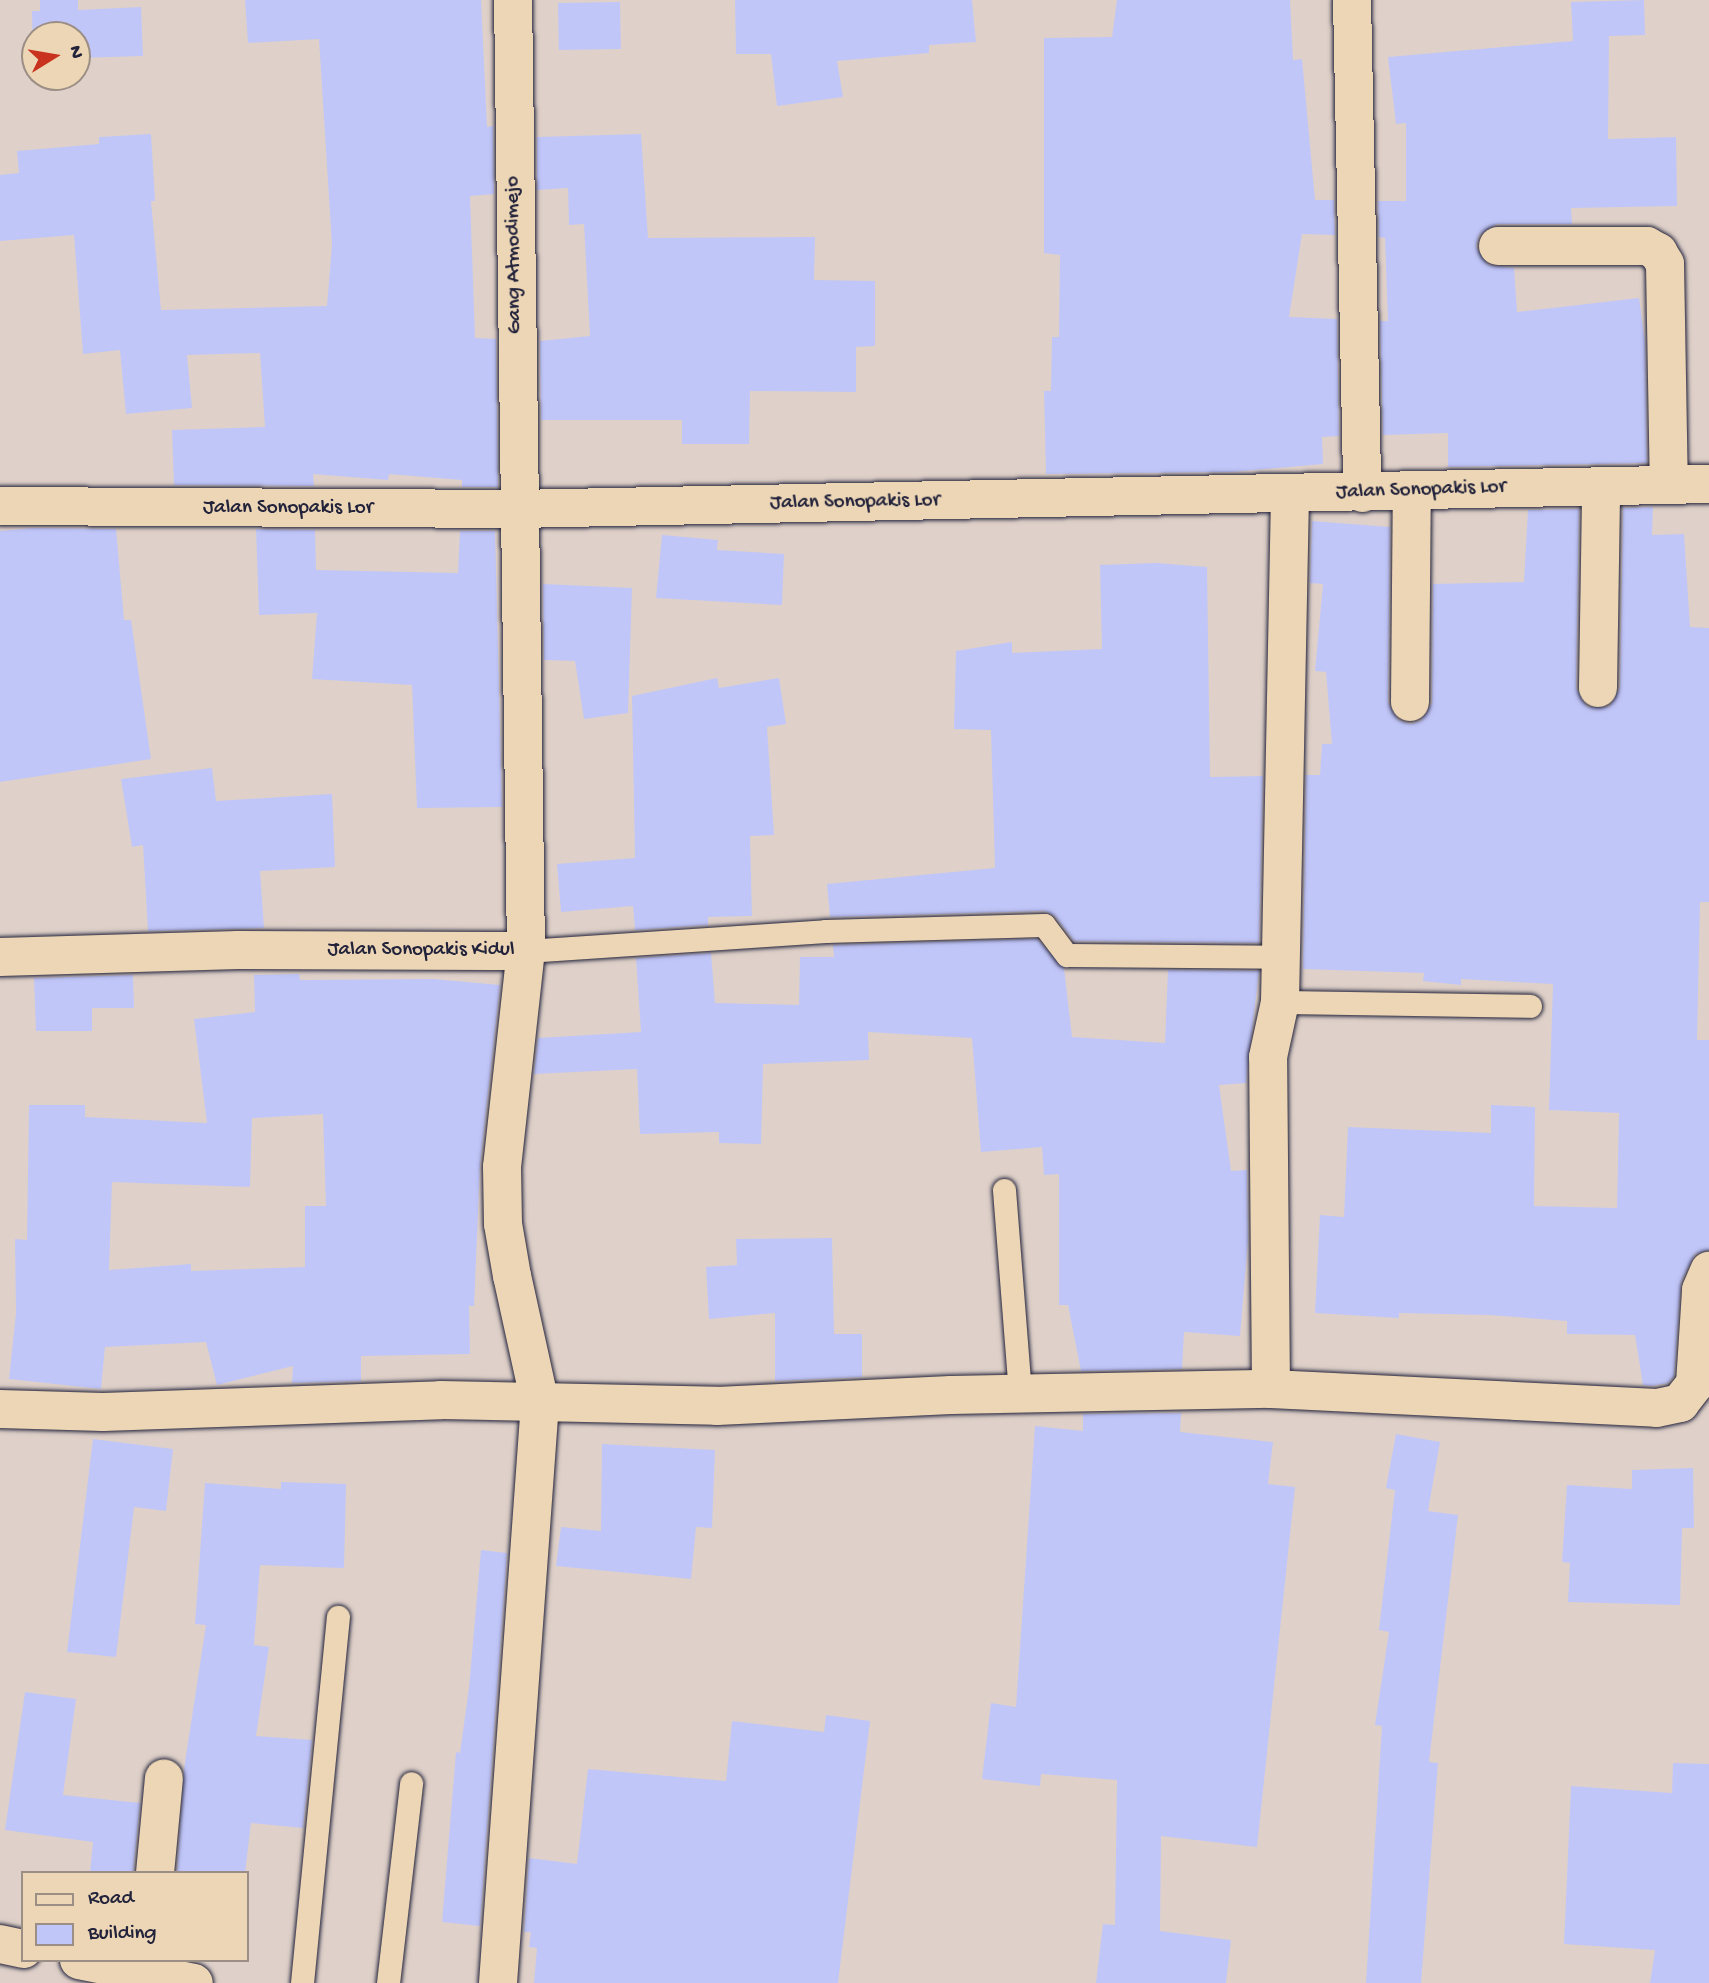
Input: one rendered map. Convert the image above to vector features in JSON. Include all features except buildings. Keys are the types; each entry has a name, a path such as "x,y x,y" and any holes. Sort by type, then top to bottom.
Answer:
{"street":[{"name":"Gang Atmodimejo","path":"513,0 517,509"},
{"path":"1352,0 1363,493"},
{"path":"1498,246 1647,246 1658,252 1665,264 1669,484"},
{"name":"Jalan Sonopakis Lor","path":"0,506 517,509 1290,495 1709,484"},
{"path":"1598,688 1601,487"},
{"path":"1410,702 1412,491"},
{"path":"1271,1389 1268,1057 1280,1002 1290,495"},
{"name":"Jalan Sonopakis Kidul","path":"0,957 238,950 526,951 517,509"},
{"path":"498,1983 541,1403 503,1224 502,1167 526,951"},
{"path":"0,1409 103,1412 441,1400 717,1406 1020,1394 1271,1389 1657,1408 1680,1404 1695,1384 1701,1290 1709,1271"},
{"path":"155,1871 164,1778"},
{"path":"0,1944 21,1949"},
{"path":"98,1962 147,1967 194,1983"}],"lane":[{"path":"526,951 825,930 1044,925 1067,955 1280,957"},
{"path":"1280,1002 1530,1006"},
{"path":"1004,1190 1020,1394"},
{"path":"302,1983 338,1617"},
{"path":"388,1983 411,1783"}]}
